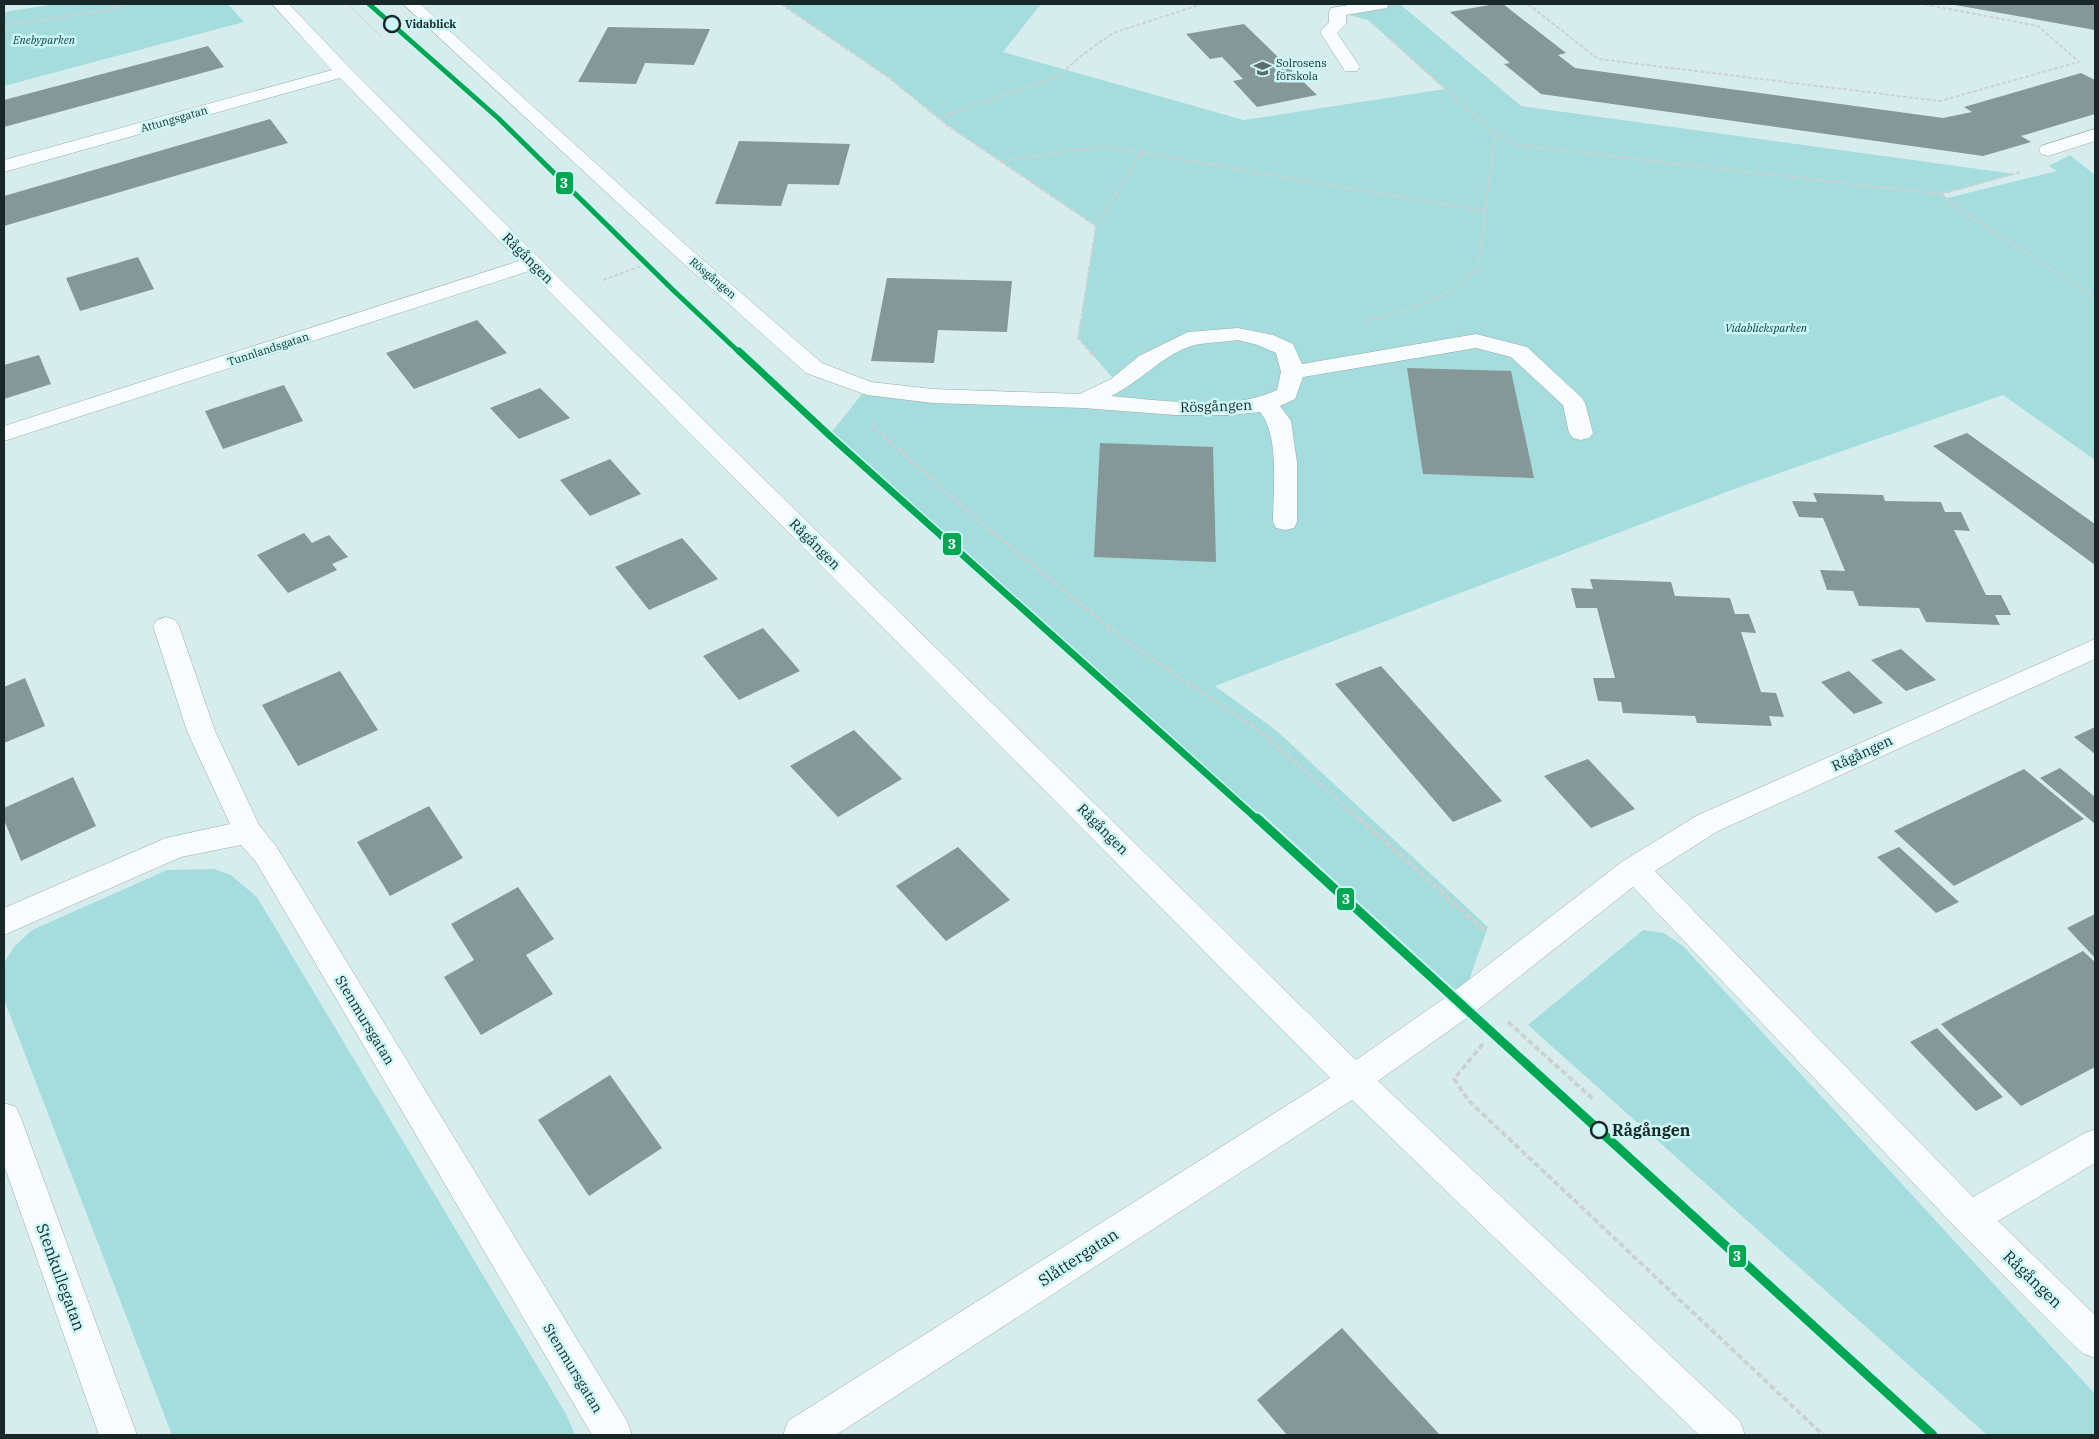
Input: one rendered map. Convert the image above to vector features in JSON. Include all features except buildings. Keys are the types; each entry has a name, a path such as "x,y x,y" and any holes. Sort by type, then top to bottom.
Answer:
{"street":[{"name":"Rågången","path":"280,4 344,72 533,263 1354,1080 1726,1435"},
{"name":"Rösgången","path":"411,4 680,250 814,368 867,388 933,396 1083,401 1175,408 1229,408 1266,404 1287,394 1293,382 1293,372 1285,349 1265,340 1238,334 1188,339 1147,361 1119,384 1083,401"},
{"path":"1351,67 1328,32 1338,24 1345,8 1382,4"},
{"name":"Attungsgatan","path":"4,166 344,72"},
{"path":"2048,150 2095,135"},
{"name":"Tunnlandsgatan","path":"4,434 533,263"},
{"path":"1293,372 1476,341 1519,352 1574,403 1582,433"},
{"path":"1266,404 1280,420 1284,462 1285,522"},
{"name":"Stenmursgatan","path":"166,626 201,732 248,832 266,854 613,1435"},
{"name":"Rågången","path":"1354,1080 1460,1005 1634,869 1708,823 2095,648"},
{"path":"4,922 176,846 248,832"},
{"name":"Rågången","path":"1634,869 1970,1218 2095,1340"},
{"name":"Slåttergatan","path":"802,1435 1354,1080"},
{"name":"Stenkullegatan","path":"4,1118 118,1435"},
{"path":"1970,1218 2095,1145"}],"path":[{"path":"4,25 103,11 129,4"},
{"path":"781,4 888,77 938,118 1096,226"},
{"path":"938,118 1058,76 1082,55 1113,33 1202,4"},
{"path":"1528,4 1598,59 1940,101 2080,62 2038,26 1923,4"},
{"path":"1345,8 1368,20 1495,134 1518,145 1941,194 2056,160 2048,150"},
{"path":"1362,322 1408,310 1455,289 1478,268 1495,134"},
{"path":"1000,161 1103,146 1485,212"},
{"path":"1119,384 1078,338 1096,226 1142,152"},
{"path":"1941,194 1957,208 2095,297"},
{"path":"558,288 598,282 680,250"},
{"path":"867,388 866,419 974,517 1130,644 1266,736 1517,960"},
{"path":"1500,1028 1514,1016"},
{"path":"1508,1022 1593,1099"},
{"path":"1487,1040 1454,1079 1469,1101 1823,1435"}],"green space":[{"name":"Enebyparken","path":"56,4 228,4 244,22 4,86 4,12"},
{"name":"Vidablicksparken","path":"781,4 1041,4 1003,52 1244,120 1445,89 1368,20 1337,12 1381,4 1400,4 1521,106 2015,174 1942,194 1947,198 2057,171 2049,166 2070,155 2095,175 2095,460 2003,395 1734,489 1215,686 1277,731 1488,927 1460,1005 1150,721 829,435 867,388 1082,401 1118,384 1078,338 1096,226 947,125 888,77"},
{"path":"214,869 231,875 257,897 566,1414 575,1435 172,1435 6,1005 4,999 4,963 14,947 32,930 167,870"},
{"path":"1643,930 1664,933 1683,946 2095,1394 2095,1435 1987,1435 1528,1025"}],"tram line":[{"path":"347,4 381,36"}],"transit line":[{"name":"3","path":"369,4 498,118 674,291 829,435 1150,721 1933,1435"}],"place":[{"name":"Vidablick","path":"392,24"},
{"name":"Solrosens förskola","path":"1262,69"},
{"name":"Rågången","path":"1599,1130"}]}
